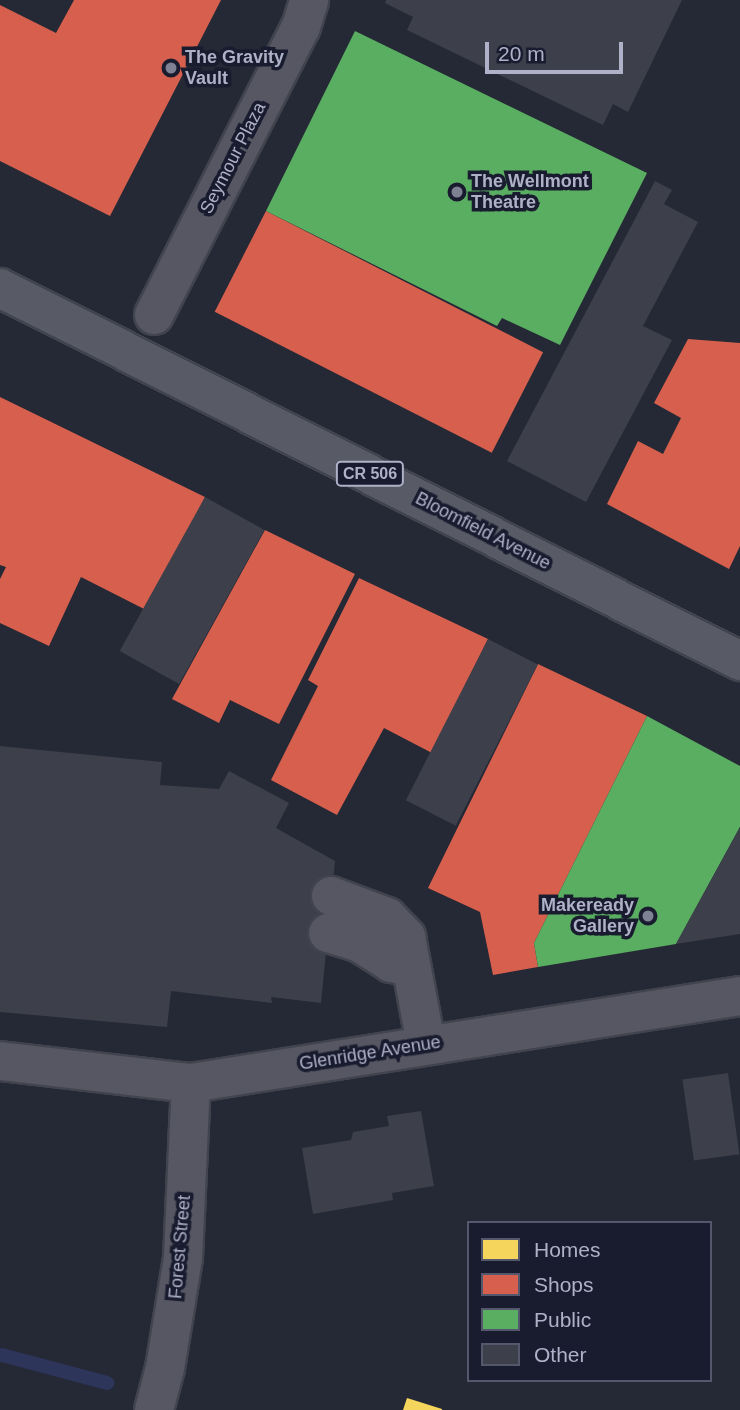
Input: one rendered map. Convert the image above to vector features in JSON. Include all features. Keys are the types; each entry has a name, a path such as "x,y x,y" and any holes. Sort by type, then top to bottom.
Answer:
{"main road":[{"name":"Bloomfield Avenue","path":"0,288 740,661"}],"street":[{"name":"Seymour Plaza","path":"154,315 301,27 309,0"},
{"path":"330,914 387,917 406,937 426,1044"},
{"name":"Glenridge Avenue","path":"0,1061 191,1083 740,996"},
{"name":"Forest Street","path":"154,1410 165,1368 183,1258 191,1083"}],"building: Homes":[{"path":"407,1398 442,1409 442,1410 403,1410"}],"building: Shops":[{"path":"74,0 221,0 110,216 0,161 0,5 56,33"},
{"path":"266,211 543,352 492,453 215,312"},
{"path":"688,339 740,343 740,546 729,569 607,504 638,441 663,454 681,418 654,403"},
{"path":"0,397 205,497 148,611 81,577 49,646 0,623 0,579 6,567 0,565"},
{"path":"265,530 355,574 279,724 230,700 219,723 172,699"},
{"path":"359,578 488,639 432,753 384,728 337,815 271,780 318,686 308,680"},
{"path":"538,664 647,716 534,943 538,967 493,975 480,912 428,888"}],"building: Public":[{"name":"The Wellmont Theatre","path":"355,31 647,173 560,345 502,318 497,326 266,211"},
{"path":"647,716 740,766 740,827 676,944 538,967 534,943"}],"building: Other":[{"path":"386,0 682,0 628,112 613,104 603,125 407,30 413,17 385,3"},
{"path":"655,181 672,190 664,204 698,222 643,326 672,340 586,502 507,461"},
{"path":"205,497 264,530 179,684 120,651"},
{"path":"488,639 538,664 456,826 406,800"},
{"path":"0,746 162,762 160,785 219,789 229,771 289,803 276,828 335,861 321,1003 271,997 272,1003 171,991 167,1027 0,1012"},
{"path":"740,827 740,934 676,944"},
{"path":"728,1073 739,1154 694,1161 682,1079"},
{"path":"421,1111 434,1186 392,1193 393,1200 313,1214 302,1148 351,1140 353,1132 389,1126 387,1116"}],"waterway":[{"path":"2,1355 107,1383"}],"place":[{"name":"The Gravity Vault","path":"171,68"},
{"name":"The Wellmont Theatre","path":"457,192"},
{"name":"Makeready Gallery","path":"648,916"}]}
